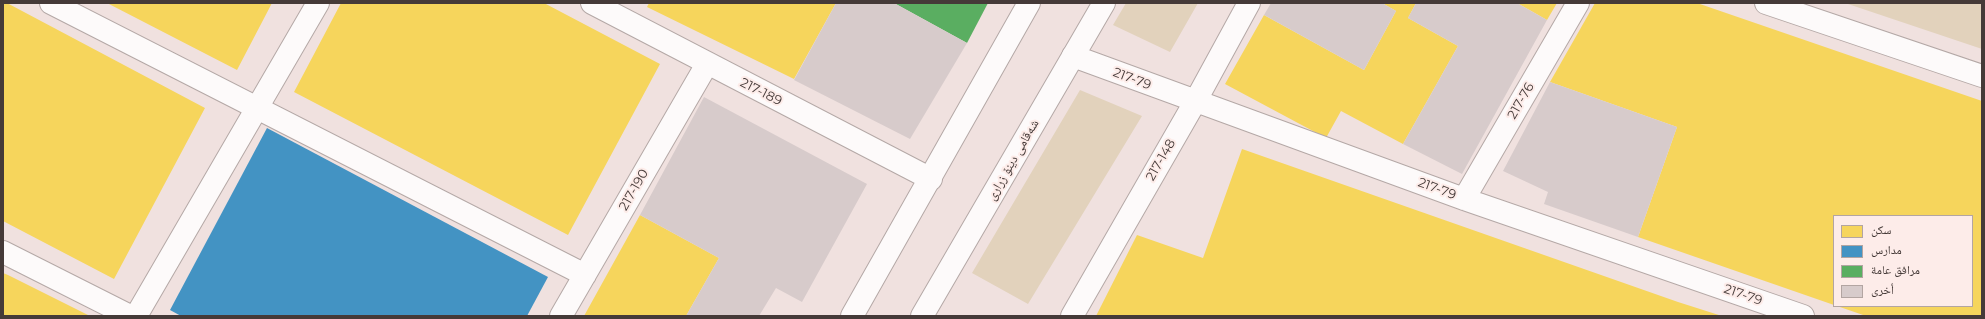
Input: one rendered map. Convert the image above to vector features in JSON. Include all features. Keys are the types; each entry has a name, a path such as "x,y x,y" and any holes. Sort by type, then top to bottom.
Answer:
{"street":[{"path":"51,3 585,275"},
{"path":"136,316 318,3"},
{"name":"217-189","path":"592,3 628,11 707,64 931,179"},
{"path":"852,316 1030,3"},
{"name":"شەقامی دینۆ زراری","path":"927,315 1104,3"},
{"name":"217-148","path":"1072,316 1195,102 1249,3"},
{"name":"217-76","path":"1464,199 1578,3"},
{"path":"1766,3 1982,76"},
{"name":"217-79","path":"1073,56 1195,102 1771,311 1803,316"},
{"name":"217-190","path":"561,316 707,64"},
{"path":"3,252 130,316"}],"shaded area":[{"path":"1126,3 1198,3 1170,52 1113,25"},
{"path":"1845,3 1982,3 1982,49"},
{"path":"1080,90 1142,116 1028,304 972,273"}],"building: سكن":[{"path":"3,3 7,3 205,108 114,279 3,221"},
{"path":"107,3 272,3 237,70"},
{"path":"341,3 544,3 660,64 568,235 294,92"},
{"path":"649,3 836,3 794,79 647,7"},
{"path":"1382,3 1416,3 1408,18 1458,46 1403,144 1341,111 1326,138 1225,84 1264,15 1364,70 1396,11"},
{"path":"1517,3 1557,3 1547,20"},
{"path":"1595,3 1697,3 1982,101 1982,316 1866,316 1840,307 1973,307 1973,215 1833,215 1833,305 1638,237 1677,127 1550,82"},
{"path":"1242,149 1678,302 1722,316 1096,316 1137,235 1203,258"},
{"path":"640,215 719,258 686,316 584,316"},
{"path":"3,273 8,275 90,316 3,316"}],"building: مدارس":[{"path":"267,128 548,277 527,316 181,316 170,310"}],"building: مرافق عامة":[{"path":"894,3 988,3 967,43"}],"building: أخرى":[{"path":"836,3 894,3 967,43 910,139 794,80"},
{"path":"1271,3 1382,3 1396,11 1364,70 1264,15"},
{"path":"1416,3 1517,3 1547,20 1462,174 1403,144 1458,46 1408,18"},
{"path":"1550,82 1677,127 1638,237 1544,204 1548,192 1503,171"},
{"path":"704,97 867,184 802,302 776,288 759,316 686,316 719,258 640,215"}]}
